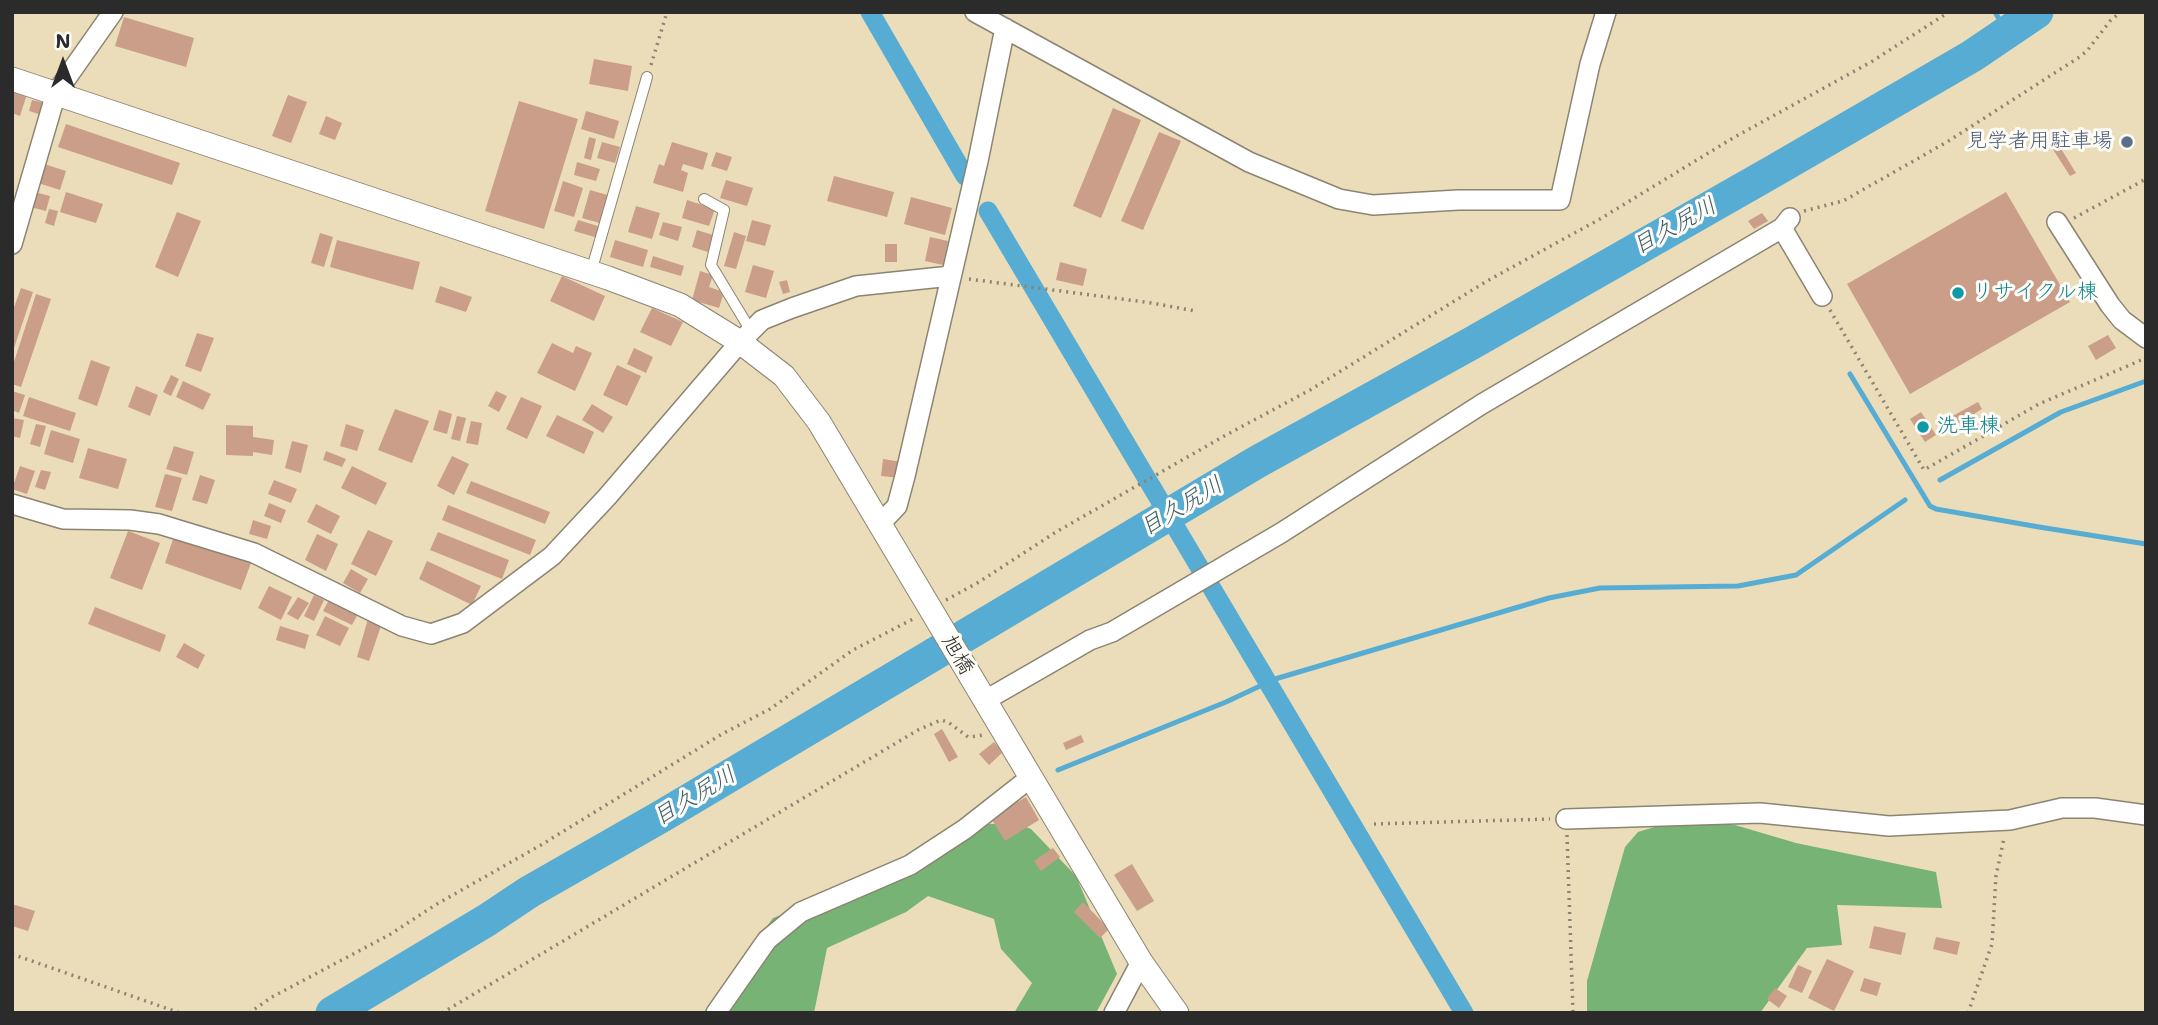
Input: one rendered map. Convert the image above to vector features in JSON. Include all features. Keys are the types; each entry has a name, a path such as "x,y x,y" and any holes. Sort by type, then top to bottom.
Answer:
{"street":[{"path":"12,244 56,93 113,12"},
{"path":"975,12 1249,162 1339,200 1373,205 1458,200 1560,200 1590,64 1606,12"},
{"path":"880,524 897,506 1005,28"},
{"name":"旭橋","path":"12,79 590,273 680,305 745,336 784,376 819,422 1141,962 1177,1013"},
{"path":"982,698 1123,625 1281,533 1482,404 1786,223 1822,296"},
{"path":"2059,224 2110,305 2122,320 2146,338"},
{"path":"12,504 63,519 130,520 159,524 254,553 402,626 431,634 463,623 552,556 762,320 856,286 951,276"},
{"path":"716,1013 767,940 801,912 910,865 965,829 1030,778"},
{"path":"1566,819 1760,813 1889,826 2010,820 2062,808 2095,808 2146,815"},
{"path":"1114,1013 1141,962"}],"lane":[{"path":"590,273 647,77"},
{"path":"704,199 724,210 711,265 745,336"}],"path":[{"path":"647,77 667,12"},
{"path":"249,1013 272,997 389,935 722,734 770,709 853,650 932,612 1056,532 1310,390 1487,281 1600,219 1733,138 1871,62 1949,12"},
{"path":"1786,223 1805,210 1843,201 1947,142 2088,51 2110,21 2121,12"},
{"path":"2059,224 2146,179"},
{"path":"951,276 1003,286 1152,303 1195,311"},
{"path":"1822,296 1923,470 2039,404 2146,358"},
{"path":"442,1013 918,730 941,720 974,738 999,726"},
{"path":"1374,824 1566,819 1573,1013"},
{"path":"1968,1013 1992,944 1996,876 2010,820"},
{"path":"12,954 180,1013"}],"green space":[{"path":"982,824 1018,824 1031,829 1076,876 1117,974 1096,1013 1014,1013 1032,983 1001,949 994,919 928,896 906,912 827,948 814,1013 706,1013 773,918 878,878"},
{"path":"1661,825 1735,825 1796,843 1936,872 1942,908 1837,905 1842,945 1807,948 1760,1013 1587,1013 1587,981 1625,847 1638,832"}],"building":[{"path":"124,17 194,38 186,67 115,46"},
{"path":"594,59 632,66 628,91 589,84"},
{"path":"12,90 27,94 20,116 12,113"},
{"path":"288,95 307,102 291,143 272,136"},
{"path":"32,100 45,103 42,115 29,111"},
{"path":"519,101 578,119 544,229 485,211"},
{"path":"1113,108 1141,120 1101,218 1073,206"},
{"path":"586,111 619,121 614,139 581,129"},
{"path":"326,116 342,123 335,140 319,134"},
{"path":"66,124 180,163 172,185 58,147"},
{"path":"1159,132 1181,141 1143,230 1121,221"},
{"path":"589,137 596,139 591,160 584,158"},
{"path":"2055,139 2076,173 2070,176 2049,143"},
{"path":"602,142 620,147 615,163 597,158"},
{"path":"672,142 708,153 703,170 683,164 681,170 688,173 683,192 653,183 659,164 664,166"},
{"path":"716,152 732,157 727,171 711,166"},
{"path":"577,162 600,169 596,181 574,175"},
{"path":"44,164 66,171 60,190 38,183"},
{"path":"834,176 894,192 887,217 827,201"},
{"path":"726,180 753,188 747,206 720,198"},
{"path":"563,181 583,188 574,217 554,211"},
{"path":"590,190 611,196 603,224 582,218"},
{"path":"30,191 50,196 46,211 26,206"},
{"path":"66,192 103,204 96,223 60,212"},
{"name":"リサイクル棟","path":"2006,192 2070,302 1910,394 1847,284"},
{"path":"911,197 952,208 945,235 904,224"},
{"path":"687,200 715,209 709,226 682,218"},
{"path":"636,206 660,213 652,239 628,232"},
{"path":"49,209 58,211 54,226 45,223"},
{"path":"177,212 201,221 178,277 155,267"},
{"path":"1762,213 1768,221 1754,229 1748,221"},
{"path":"578,220 601,227 598,238 574,231"},
{"path":"752,220 771,225 765,246 746,241"},
{"path":"663,222 682,227 678,241 659,235"},
{"path":"697,230 713,235 708,252 692,247"},
{"path":"734,232 746,236 736,269 724,266"},
{"path":"320,233 333,237 324,267 311,263"},
{"path":"930,237 948,241 943,265 925,261"},
{"path":"337,240 420,262 413,290 330,267"},
{"path":"615,240 648,250 643,267 610,257"},
{"path":"885,244 897,244 897,262 885,262"},
{"path":"653,256 684,266 681,276 650,267"},
{"path":"1060,262 1087,269 1083,286 1056,280"},
{"path":"753,265 774,271 766,298 745,292"},
{"path":"700,271 713,275 709,287 724,292 719,308 692,300"},
{"path":"562,276 605,296 594,321 550,301"},
{"path":"787,280 790,292 783,294 779,282"},
{"path":"440,286 472,297 466,312 435,302"},
{"path":"21,288 33,292 13,351 12,313"},
{"path":"36,294 51,299 21,387 12,384 12,368"},
{"path":"652,308 683,322 671,346 640,332"},
{"path":"197,333 214,338 201,372 185,366"},
{"path":"2108,335 2116,348 2096,360 2088,346"},
{"path":"552,343 573,353 576,346 592,353 575,391 537,373"},
{"path":"634,348 653,357 646,373 627,364"},
{"path":"91,360 110,367 97,406 78,399"},
{"path":"617,365 641,376 627,406 603,395"},
{"path":"171,375 179,379 171,396 163,392"},
{"path":"183,381 211,394 203,410 176,397"},
{"path":"136,386 158,395 150,416 128,407"},
{"path":"12,391 25,395 19,413 12,410"},
{"path":"496,391 507,396 499,412 488,406"},
{"path":"29,397 76,413 70,431 23,416"},
{"path":"521,397 542,406 527,439 506,429"},
{"path":"1978,402 1982,409 1954,426 1949,418"},
{"path":"592,404 613,417 603,433 582,420"},
{"path":"395,409 429,421 412,463 378,450"},
{"path":"439,410 452,414 447,434 433,430"},
{"name":"洗車棟","path":"1921,412 1936,435 1925,442 1910,419"},
{"path":"557,415 594,432 584,454 546,436"},
{"path":"457,416 466,418 460,441 451,439"},
{"path":"12,418 24,420 20,438 12,436"},
{"path":"471,421 482,423 478,445 466,443"},
{"path":"36,424 46,426 40,447 30,444"},
{"path":"346,424 364,430 357,451 340,446"},
{"path":"226,425 253,426 253,437 274,440 272,455 253,452 253,456 226,455"},
{"path":"51,430 80,439 73,463 44,454"},
{"path":"292,441 308,445 301,473 285,468"},
{"path":"174,446 194,452 187,475 166,469"},
{"path":"88,448 127,459 118,489 79,478"},
{"path":"326,451 346,459 342,467 323,460"},
{"path":"452,456 469,464 454,495 437,486"},
{"path":"883,459 902,462 900,478 881,476"},
{"path":"20,466 35,471 27,494 12,489"},
{"path":"352,466 387,483 376,505 341,488"},
{"path":"41,470 51,472 45,490 35,487"},
{"path":"165,474 182,478 172,511 155,507"},
{"path":"200,475 215,480 207,504 192,500"},
{"path":"274,480 297,489 291,503 268,494"},
{"path":"471,481 550,512 545,524 466,493"},
{"path":"269,503 286,510 281,523 264,516"},
{"path":"316,504 340,516 331,534 307,522"},
{"path":"448,505 536,540 530,555 442,520"},
{"path":"253,520 271,526 267,539 249,534"},
{"path":"368,530 393,541 376,576 351,564"},
{"path":"128,531 160,543 142,590 110,578"},
{"path":"438,532 509,560 502,579 430,550"},
{"path":"317,534 338,544 326,571 305,560"},
{"path":"174,536 251,563 241,590 165,563"},
{"path":"427,561 481,586 472,605 419,579"},
{"path":"351,569 368,579 360,593 343,583"},
{"path":"269,586 292,597 281,620 258,608"},
{"path":"314,595 324,600 314,621 304,616"},
{"path":"298,597 309,603 298,620 287,614"},
{"path":"330,598 359,612 352,625 323,611"},
{"path":"95,607 166,635 160,652 88,624"},
{"path":"325,616 349,628 340,646 316,635"},
{"path":"368,619 382,623 369,661 357,657"},
{"path":"280,626 309,635 305,649 276,640"},
{"path":"184,643 205,655 198,669 176,657"},
{"path":"942,729 958,757 949,762 934,734"},
{"path":"1081,735 1084,742 1066,750 1063,743"},
{"path":"994,742 1003,752 989,765 979,754"},
{"path":"1026,797 1039,820 1005,841 991,818"},
{"path":"1053,848 1060,857 1041,871 1034,861"},
{"path":"1132,864 1154,901 1137,911 1114,875"},
{"path":"1083,902 1109,929 1100,938 1074,912"},
{"path":"12,904 35,911 28,931 12,926"},
{"path":"1874,926 1906,933 1901,955 1869,948"},
{"path":"1936,937 1960,942 1957,955 1933,949"},
{"path":"1827,959 1854,971 1834,1011 1808,998"},
{"path":"1798,965 1812,971 1802,993 1788,987"},
{"path":"1864,978 1881,983 1877,996 1860,991"},
{"path":"1775,988 1787,996 1779,1008 1767,999"}],"waterway":[{"path":"870,12 965,176"},
{"path":"1995,12 2007,33"},
{"name":"目久尻川","path":"332,1013 529,892 662,816 1257,462 1772,172 1972,56 2037,12"},
{"path":"988,211 1464,1013"},
{"path":"1850,374 1930,506 2146,544"},
{"path":"1940,480 2061,412 2146,381"},
{"path":"1058,770 1226,702 1275,679 1549,598 1600,588 1738,586 1796,575 1905,500"}],"place":[{"name":"見学者用駐車場","path":"2127,142"},
{"name":"リサイクル棟","path":"1958,293"},
{"name":"洗車棟","path":"1923,427"}]}
